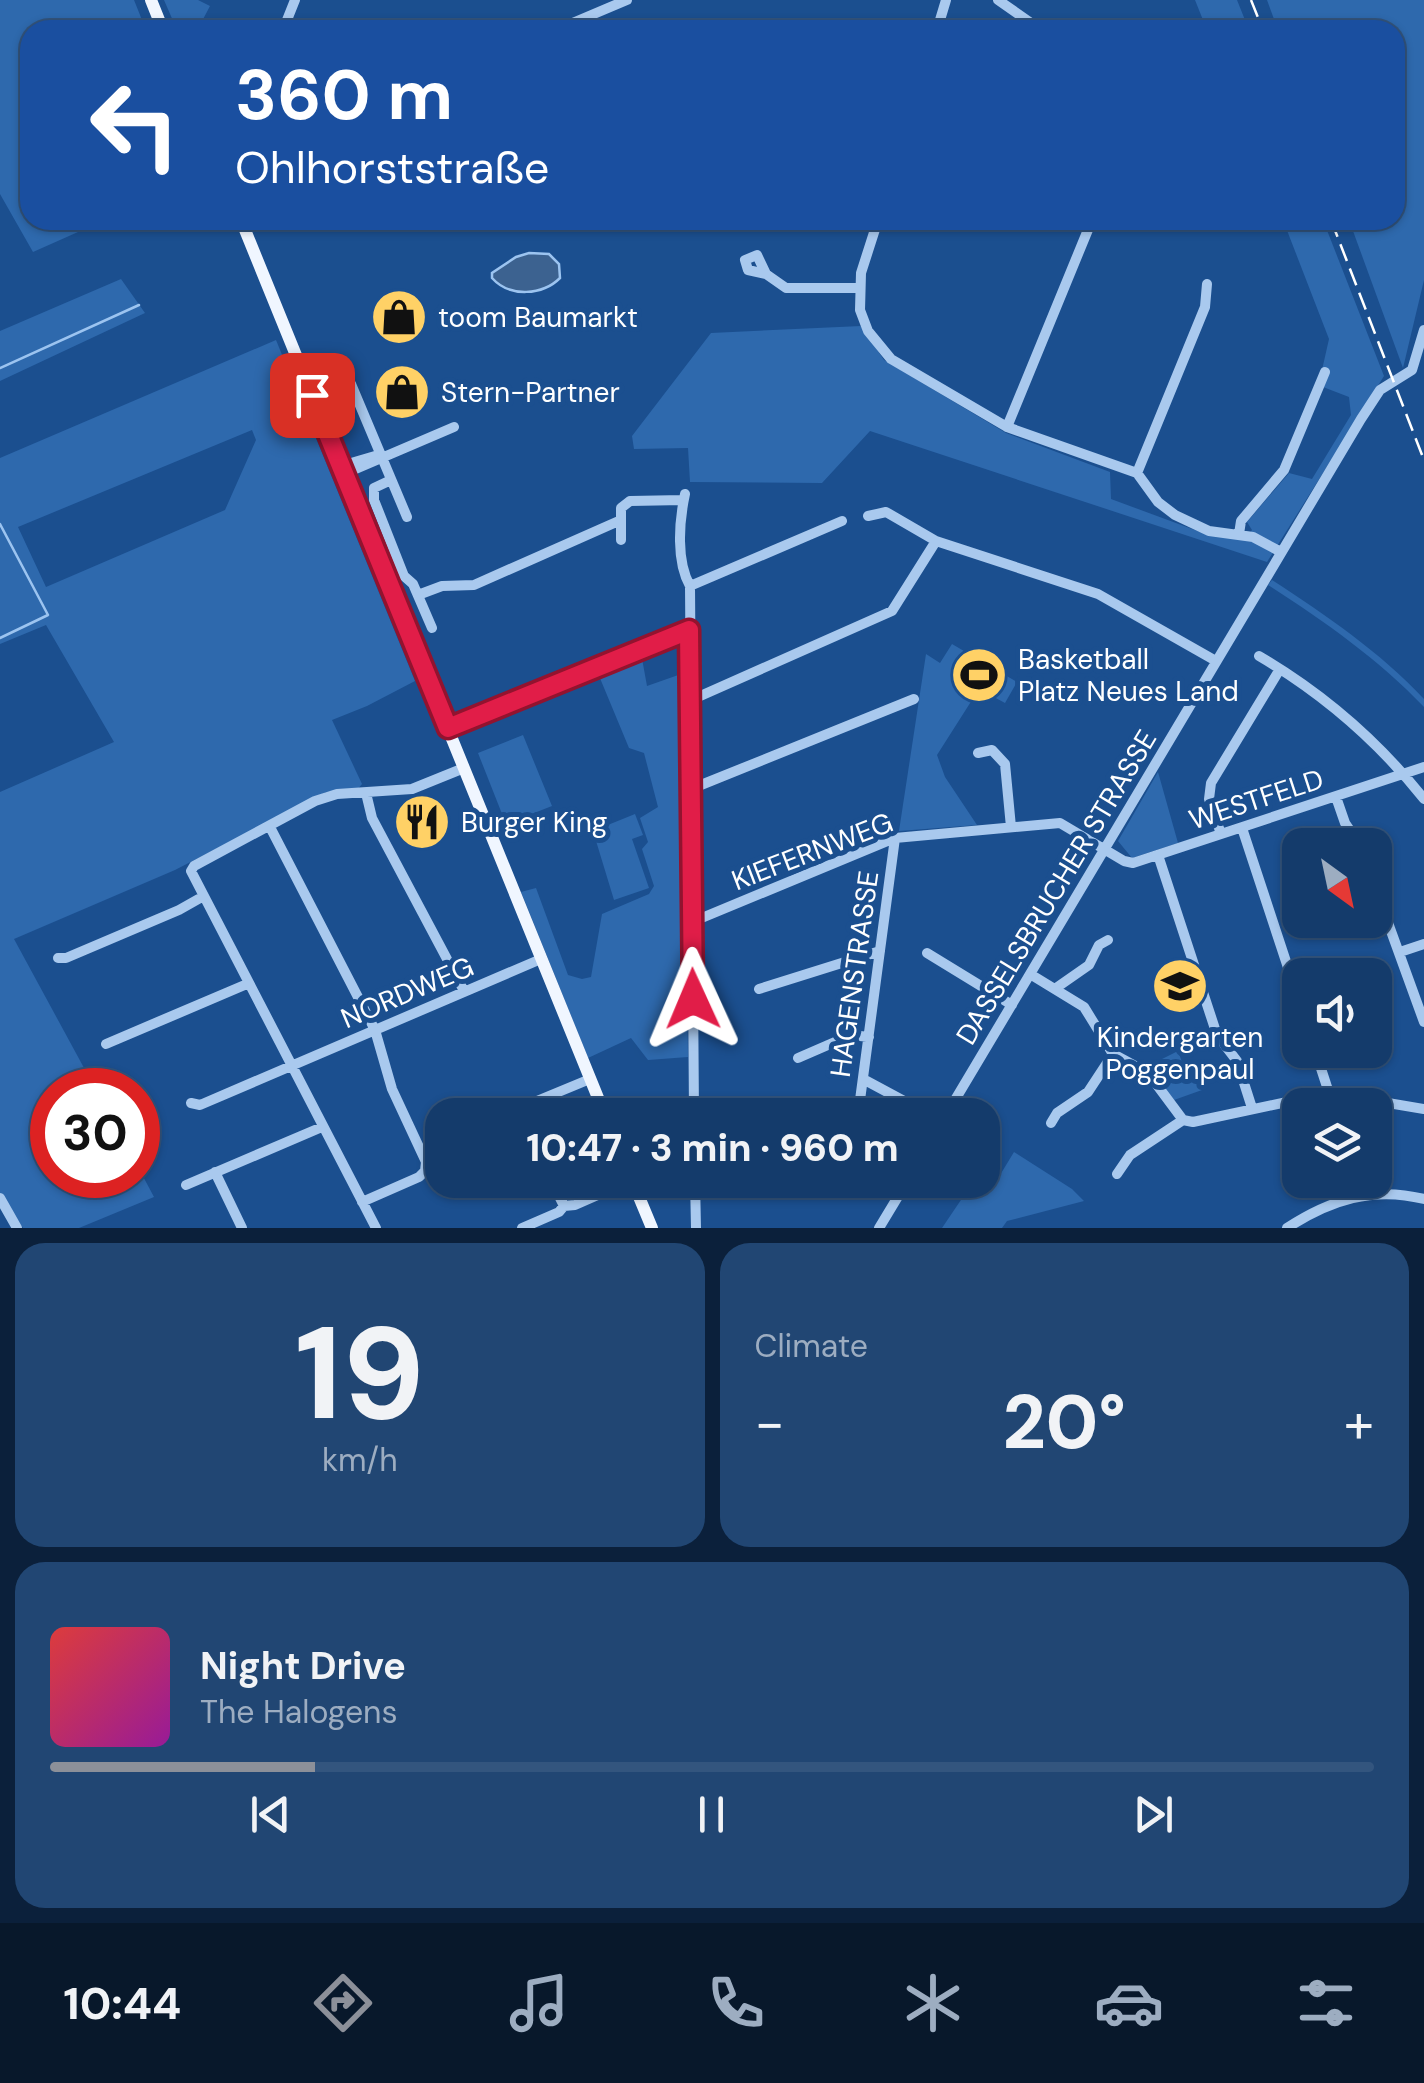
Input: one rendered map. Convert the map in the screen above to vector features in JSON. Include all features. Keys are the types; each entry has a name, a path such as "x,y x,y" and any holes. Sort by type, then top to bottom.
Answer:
{"main road":[{"path":"245,230 598,1098"},
{"path":"640,1198 652,1228"}],"street":[{"path":"580,20 627,0"},
{"path":"998,0 1026,20"},
{"path":"875,230 859,288 860,310 880,349 891,359 1007,428 1137,473 1171,513 1209,530 1253,536 1281,552"},
{"path":"1007,428 1088,230"},
{"path":"766,274 786,288 859,288"},
{"path":"1137,473 1205,307 1206,284"},
{"name":"DASSELSBRUCHER STRASSE","path":"956,1098 1380,390 1412,370 1424,330"},
{"path":"1239,534 1241,521 1284,470 1325,372"},
{"path":"351,384 407,516"},
{"path":"342,470 454,426"},
{"path":"391,480 374,488 372,494 404,576 414,584 432,628"},
{"path":"622,540 621,508 630,501 684,497 682,571 690,586 694,1098"},
{"path":"868,516 886,512 936,541 1098,594 1216,662"},
{"path":"418,595 442,586 474,585 621,520"},
{"path":"690,586 842,520"},
{"path":"689,701 892,611 936,541"},
{"path":"448,728 689,630"},
{"path":"1259,656 1316,693 1404,774 1424,798"},
{"path":"1221,834 1209,800 1212,783 1280,668"},
{"path":"691,789 914,700"},
{"path":"978,753 992,750 1005,764 1011,827"},
{"name":"WESTFELD","path":"1104,850 1133,863 1424,767"},
{"path":"376,1228 190,871 315,801 337,794 412,789 464,768"},
{"path":"366,794 372,818 464,992"},
{"path":"1336,797 1348,828"},
{"name":"KIEFERNWEG","path":"692,922 895,838 1060,823 1104,850"},
{"path":"270,827 375,1030 392,1089 426,1162 426,1171 419,1178 362,1202"},
{"path":"1242,828 1285,958"},
{"name":"HAGENSTRASSE","path":"861,1098 895,838"},
{"path":"1158,855 1217,1035 1237,1061 1252,1108"},
{"path":"58,958 66,958 202,897"},
{"path":"1392,938 1424,1022"},
{"path":"1056,988 1088,966 1099,946 1108,940"},
{"path":"1400,952 1424,944"},
{"path":"759,989 880,951"},
{"path":"927,953 1012,1005"},
{"name":"NORDWEG","path":"191,1103 200,1105 541,959"},
{"path":"1030,974 1084,1007 1113,1054 1148,1073 1183,1120 1193,1122 1282,1102"},
{"path":"106,1044 247,984"},
{"path":"798,1058 851,1035 869,1037"},
{"path":"1051,1123 1057,1112 1088,1092 1113,1054"},
{"path":"544,1098 590,1079"},
{"path":"864,1079 899,1098"},
{"path":"1392,1104 1424,1109"},
{"path":"1117,1174 1130,1155 1183,1120"},
{"path":"186,1185 322,1127"},
{"path":"215,1172 242,1228"},
{"path":"1287,1228 1324,1206 1361,1194 1404,1194 1424,1199"},
{"path":"0,1198 17,1228"},
{"path":"560,1198 564,1206"},
{"path":"522,1228 564,1206 591,1198"},
{"path":"695,1198 696,1228"},
{"path":"878,1228 897,1198"}],"shaded area":[{"path":"0,0 134,0 142,20 20,20 20,229 0,194"},
{"path":"164,0 198,0 210,6 203,20 173,20"},
{"path":"1195,0 1237,0 1245,20 1203,20"},
{"path":"1267,0 1424,0 1424,280 1403,368 1353,230 1405,230 1405,20 1274,20"},
{"path":"20,230 82,230 33,252"},
{"path":"1287,230 1327,230 1384,376 1267,562 870,431 822,483 690,482 688,448 634,449 632,436 711,333 861,326 884,360 1006,433 1110,472 1111,499 1203,533 1245,539 1252,530 1247,522 1289,473 1312,479 1351,415 1349,397 1323,387 1322,370 1329,339"},
{"path":"529,253 549,254 559,264 560,278 545,288 526,292 508,289 492,278 492,273"},
{"path":"121,279 145,313 0,381 0,331"},
{"path":"276,340 415,681 332,720 362,784 357,790 326,792 175,870 14,939 84,1068 30,1068 30,1198 152,1198 79,1228 23,1228 0,1193 0,792 114,742 46,625 0,644 0,458","holes":["252,430 256,440 225,510 46,587 18,527"]},
{"path":"1272,580 1371,650 1424,699 1424,707 1350,642 1268,585"},
{"path":"952,644 1017,682 1005,703 979,689 937,755 945,777 977,825 899,831 926,654 940,663"},
{"path":"641,653 647,686 684,673 688,1057 648,1060 631,1038 588,1058 521,892 536,888 568,975 582,979 591,977 602,914 649,894 654,886 642,849 648,842 640,818 658,807 644,753 629,748 597,671"},
{"path":"523,735 552,806 506,824 478,753"},
{"path":"1158,772 1178,843 1132,858 1118,841"},
{"path":"635,814 643,835 632,839 649,888 614,900 593,831"},
{"path":"1178,1051 1186,1073 1195,1067 1202,1090 1174,1100 1148,1066"},
{"path":"1014,1152 1084,1201 1007,1221 1002,1228 942,1228 962,1198 1000,1198 1000,1175"}],"waterway":[{"path":"0,368 139,305"},
{"path":"0,524 48,615 0,638"}],"railway":[{"path":"1251,0 1259,20"},
{"path":"1335,230 1424,460"}],"place":[{"name":"toom Baumarkt","path":"399,317"},
{"name":"Stern-Partner","path":"402,392"},
{"name":"Basketball Platz Neues Land","path":"979,675"},
{"name":"Burger King","path":"422,822"},
{"name":"Kindergarten Poggenpaul","path":"1180,986"}],"route":[{"path":"312,395 448,728 689,630 693,999"}]}
